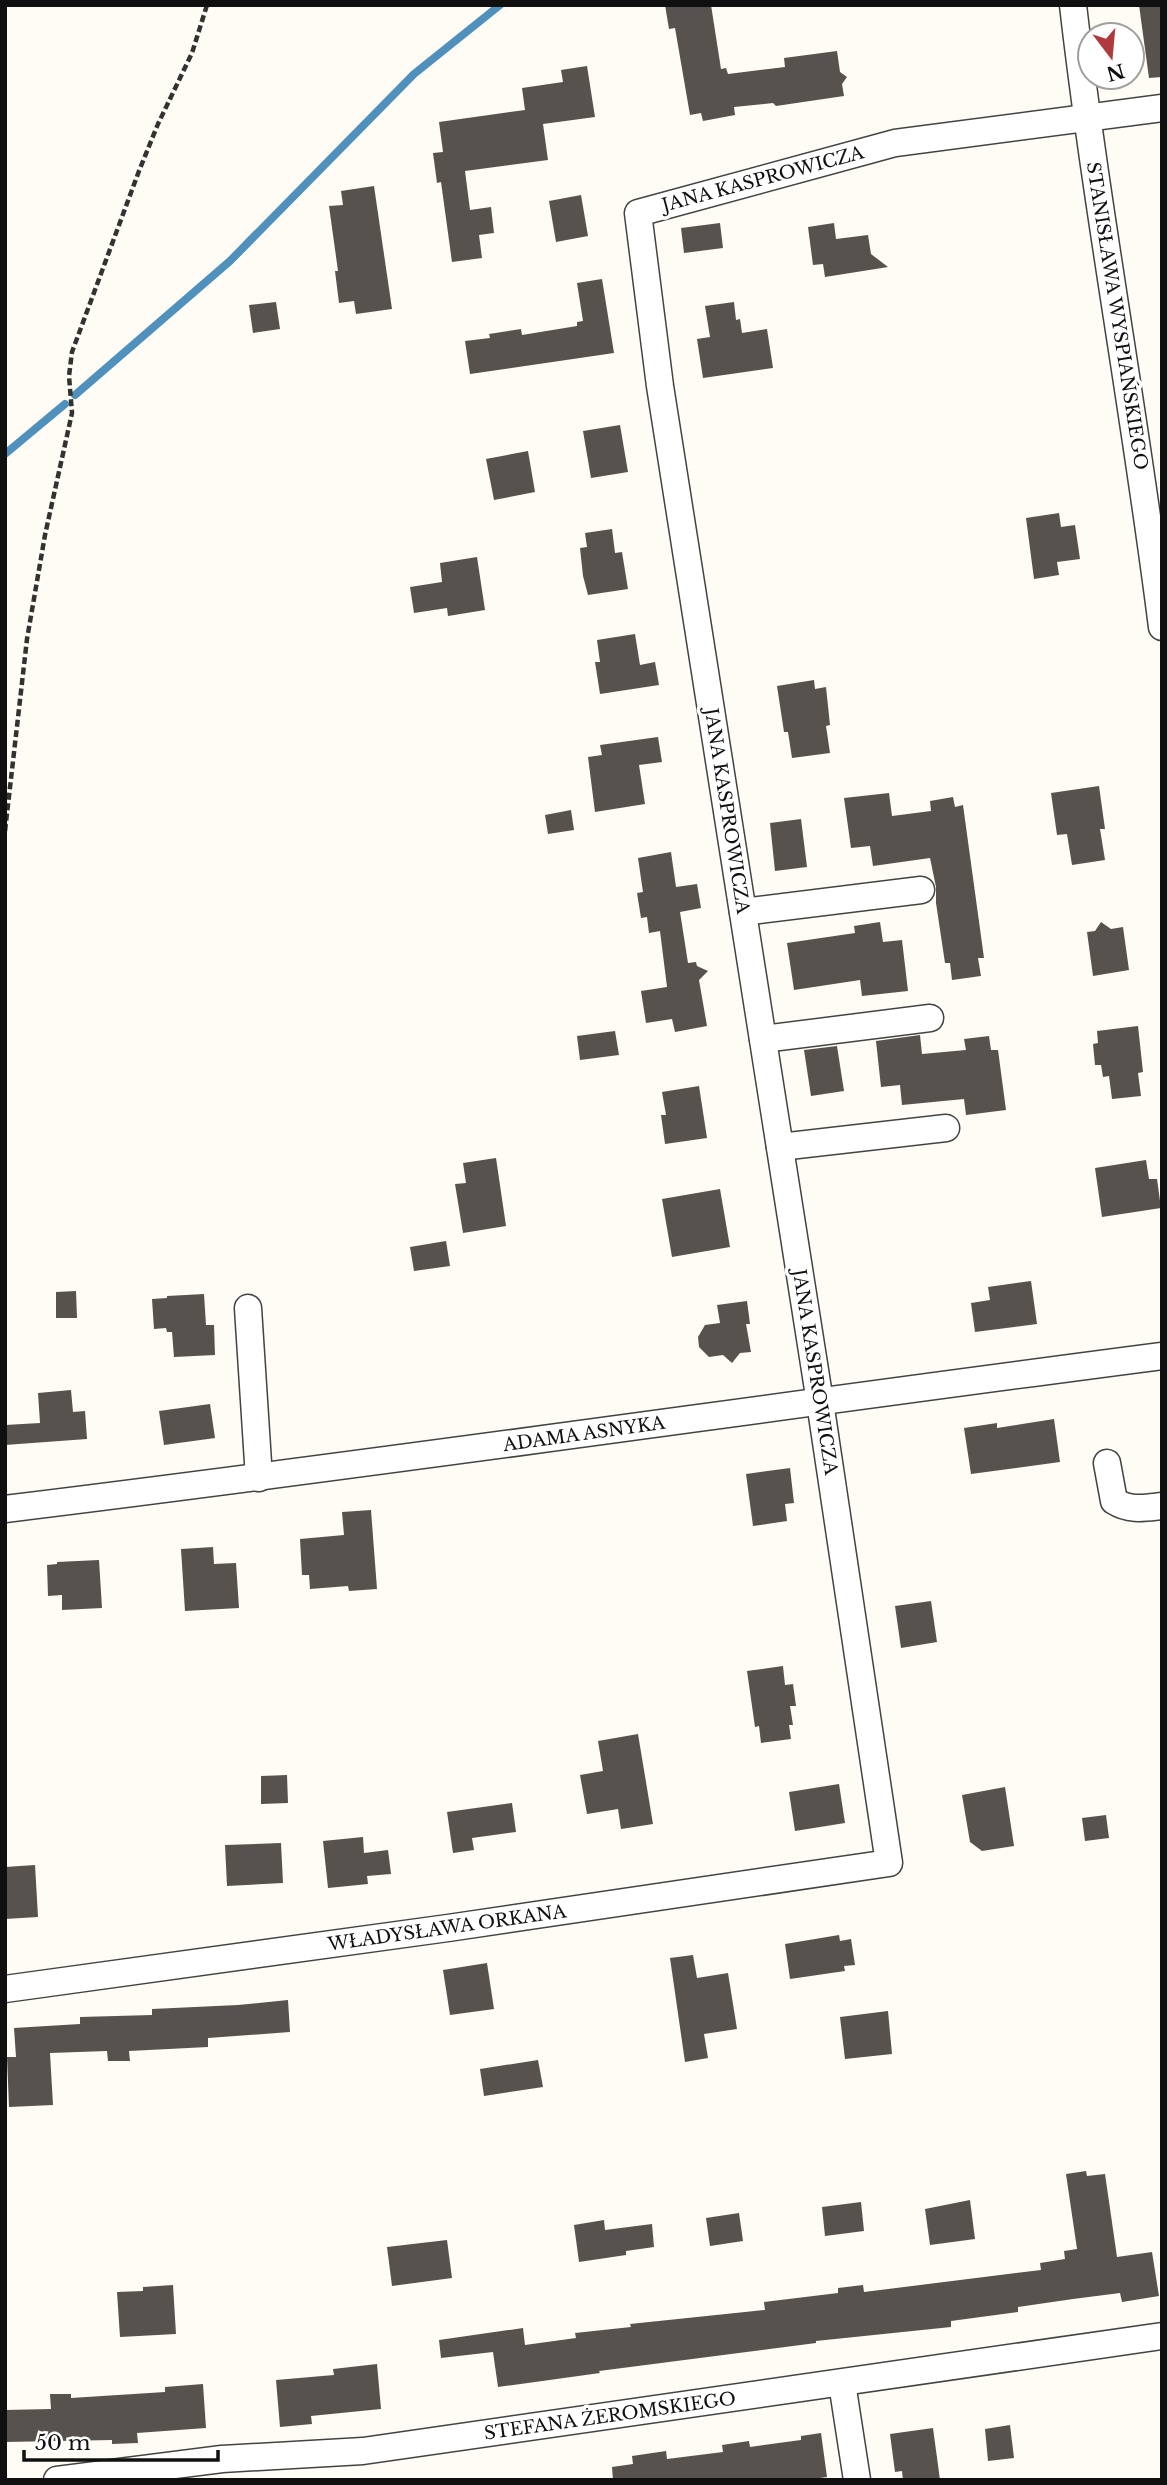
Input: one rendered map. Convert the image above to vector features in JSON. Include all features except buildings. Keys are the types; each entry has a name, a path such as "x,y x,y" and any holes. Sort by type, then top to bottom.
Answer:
{"street":[{"name":"STANISŁAWA WYSPIAŃSKIEGO","path":"1073,5 1086,117 1127,393 1153,490 1162,627"},
{"path":"1086,117 1162,108"},
{"name":"JANA KASPROWICZA","path":"889,1863 820,1402 660,386 638,213 895,143 1086,117"},
{"path":"743,912 920,890"},
{"path":"763,1039 930,1018"},
{"path":"780,1147 946,1128"},
{"path":"248,1308 259,1478"},
{"name":"ADAMA ASNYKA","path":"5,1509 259,1478 1162,1356"},
{"path":"1107,1464 1114,1501 1124,1507 1139,1509 1162,1506"},
{"name":"WŁADYSŁAWA ORKANA","path":"5,1989 448,1928 889,1863"},
{"name":"STEFANA ŻEROMSKIEGO","path":"57,2480 222,2459 363,2451 1162,2336"},
{"path":"842,2384 857,2480"}],"path":[{"path":"5,831 27,639 45,535 72,413 69,376 72,352 139,171 192,53 207,5"}],"waterway":[{"path":"75,395 230,261 414,74 500,5"},
{"path":"5,454 65,404"}]}
